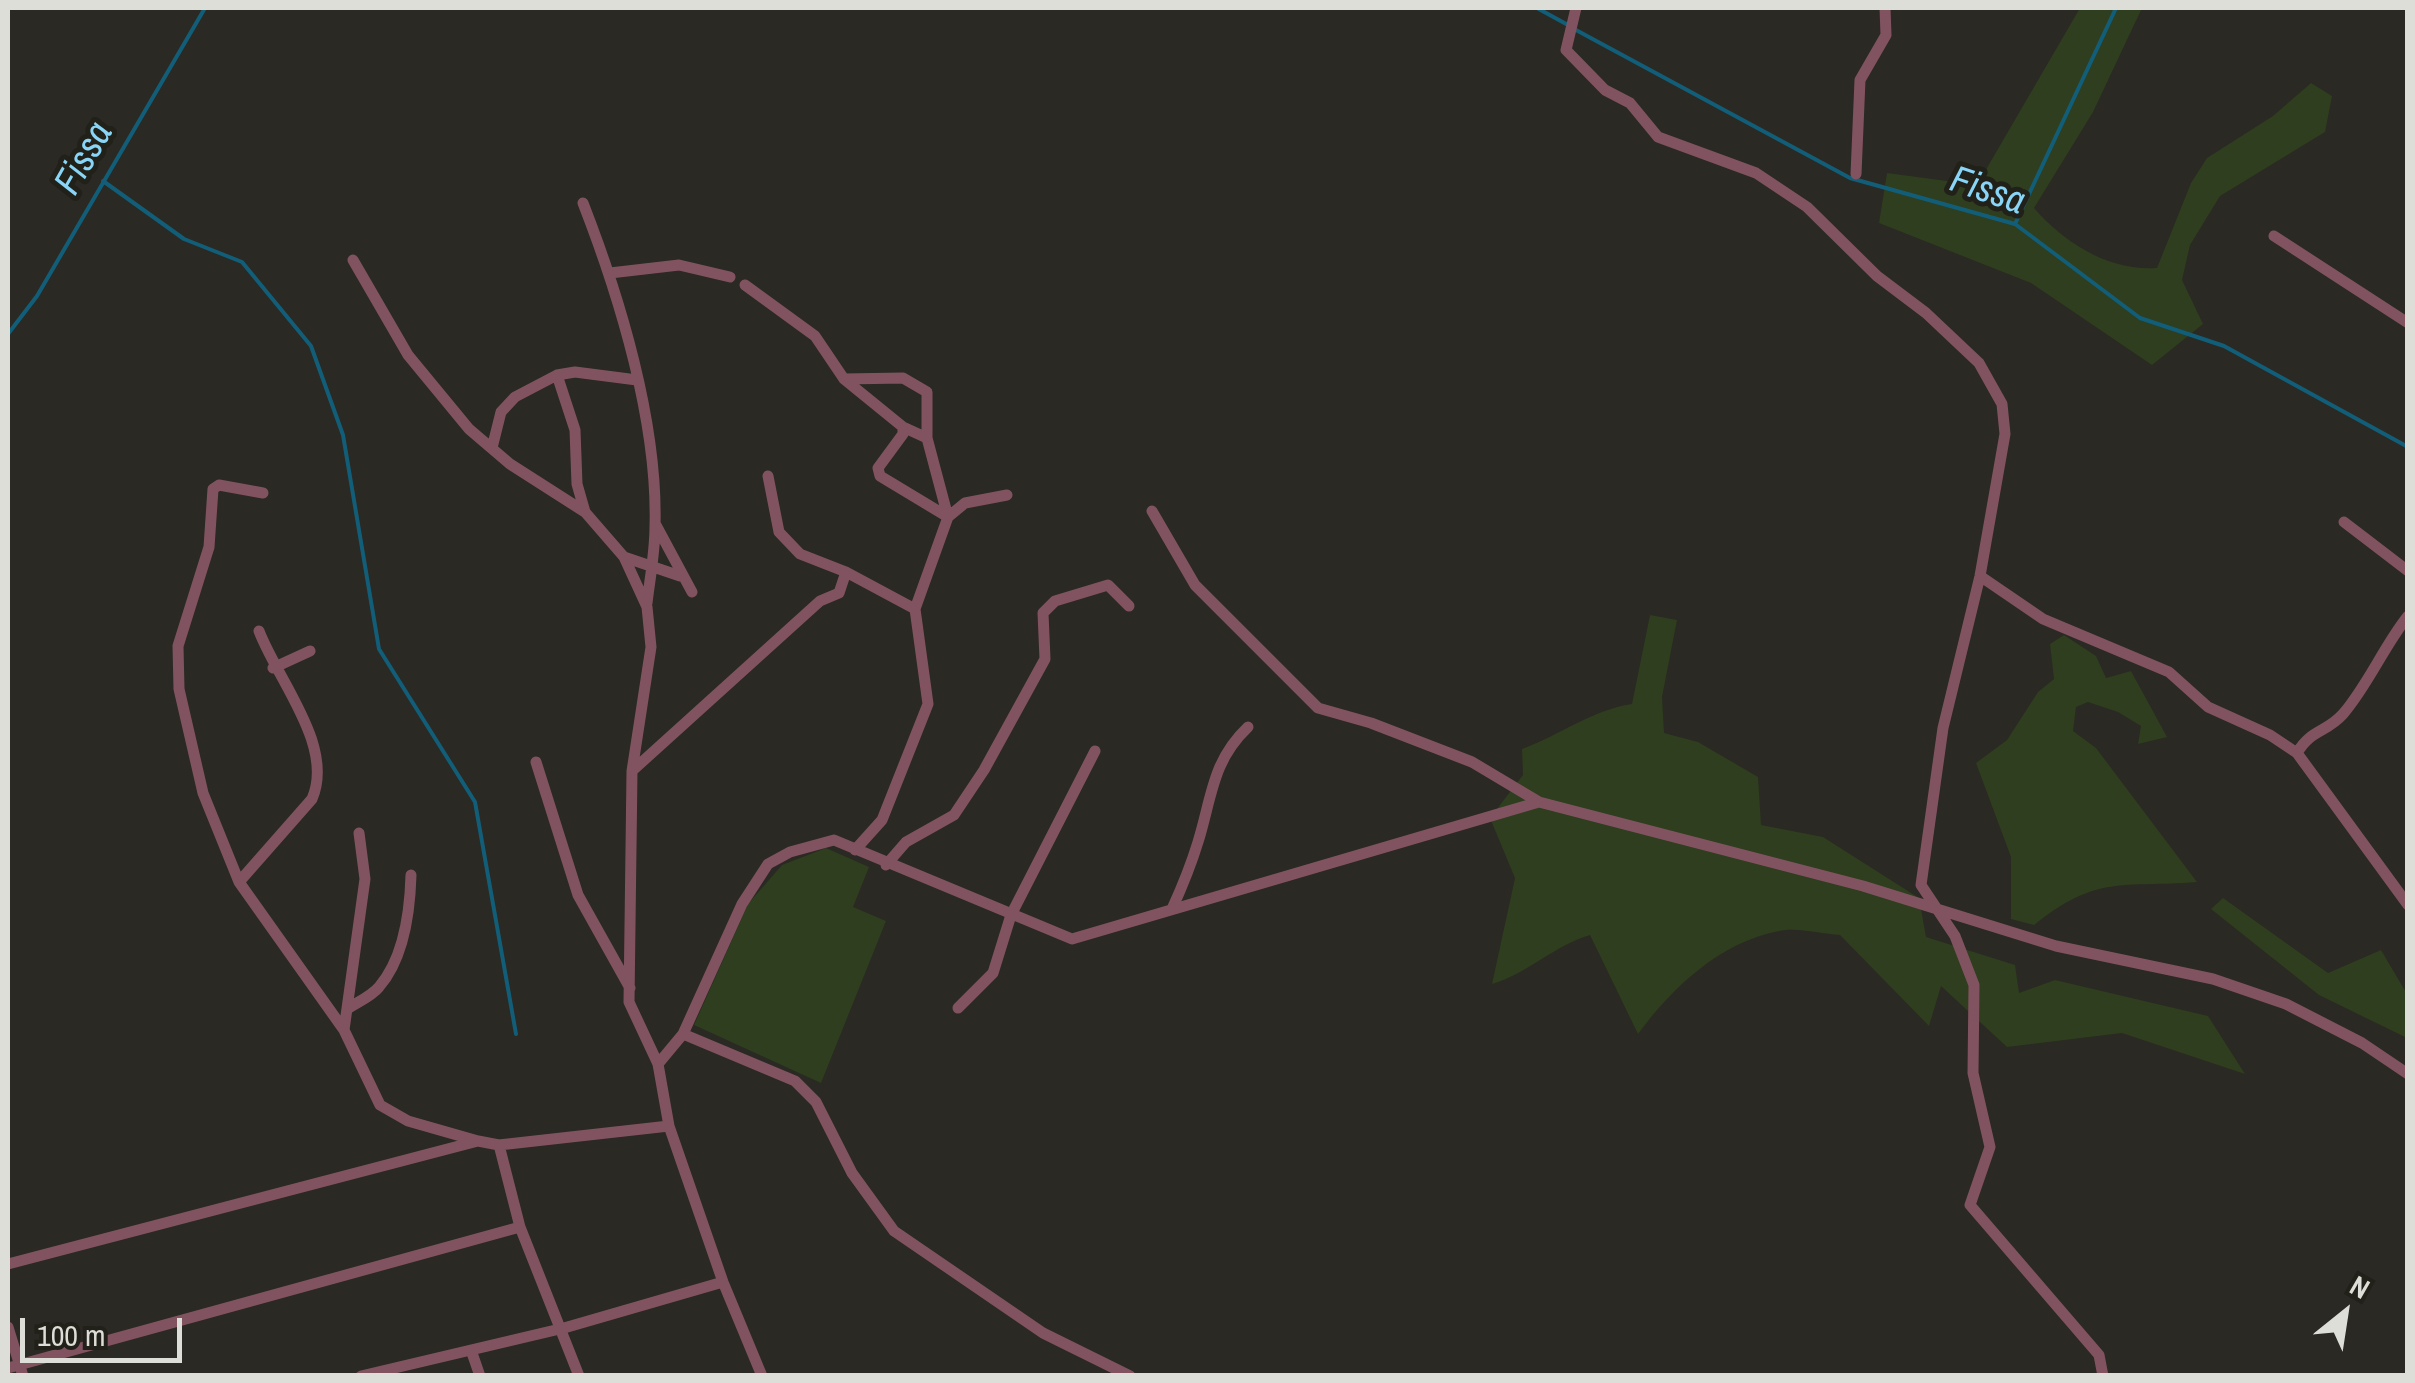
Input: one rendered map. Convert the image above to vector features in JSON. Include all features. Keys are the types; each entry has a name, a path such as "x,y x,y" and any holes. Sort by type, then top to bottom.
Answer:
{"street":[{"path":"1856,174 1860,80 1886,35 1885,8"},
{"path":"1575,13 1566,50 1605,90 1630,103 1658,137 1756,173 1808,207 1877,276 1926,313 1979,362 2002,404 2005,434 1980,576 1942,728 1921,885 1955,936 1974,984 1973,1073 1990,1147 1970,1205 2100,1354 2103,1376"},
{"path":"584,202 610,272 636,380 656,524 646,607 651,646 632,771 629,1002 658,1064 669,1126 723,1282 761,1374 746,1376"},
{"path":"2274,236 2408,323"},
{"path":"353,260 408,355 470,429 585,512 624,558 646,607"},
{"path":"610,272 678,265 730,277"},
{"path":"745,284 815,336 844,380 903,428 926,438"},
{"path":"492,448 501,412 515,398 557,375 575,372 636,380"},
{"path":"557,375 575,430 577,484 585,512"},
{"path":"844,380 903,378 927,392 926,438 948,517"},
{"path":"903,428 878,468 880,476 948,517"},
{"path":"768,476 780,532 800,554 846,572 915,610"},
{"path":"263,493 219,485 213,488 208,510 209,547 178,646 179,689 204,793 239,882 344,1030 380,1105 408,1121 478,1142 499,1144 669,1126"},
{"path":"855,850 882,820 928,704 915,610 948,517 965,503 1007,494"},
{"path":"1152,511 1195,585 1318,708 1371,723 1472,762 1539,802 1863,886 1940,914 2056,946 2212,979 2286,1004 2362,1043 2408,1074"},
{"path":"2344,522 2408,571"},
{"path":"656,524 680,576 692,592"},
{"path":"624,558 680,576"},
{"path":"632,771 820,602 839,593 846,572"},
{"path":"1980,576 2043,619 2169,672 2208,707 2270,735 2297,753 2408,905"},
{"path":"886,864 906,842 954,815 984,770 1044,659 1043,613 1055,602 1108,585 1129,606"},
{"path":"2297,753 2308,734 2332,726 2346,712 2408,616"},
{"path":"239,882 312,798 317,786 318,747 273,668 259,630"},
{"path":"273,668 310,650"},
{"path":"1172,909 1199,838 1216,766 1228,746 1248,728"},
{"path":"958,1008 993,973 1011,915 1094,751"},
{"path":"536,762 578,894 630,988"},
{"path":"658,1064 683,1034 742,904 768,864 790,852 834,840 1072,939 1539,802"},
{"path":"344,1030 366,879 359,833"},
{"path":"347,1009 379,987 400,946 412,875"},
{"path":"683,1034 795,1081 816,1102 852,1173 894,1231 1043,1333 1130,1376"},
{"path":"8,1264 478,1142"},
{"path":"499,1144 520,1227 564,1328 579,1376"},
{"path":"8,1326 16,1369 520,1227"},
{"path":"362,1376 564,1328 723,1282"},
{"path":"471,1350 480,1376"}],"green space":[{"path":"2080,8 2142,8 2093,112 2034,208 2059,233 2105,260 2157,268 2191,183 2207,158 2273,116 2311,83 2332,96 2325,132 2220,196 2190,245 2182,280 2203,324 2152,365 2031,283 1879,223 1887,173 1977,185"},
{"path":"1650,615 1677,620 1662,697 1664,733 1698,742 1758,777 1761,825 1823,837 1919,898 1926,937 2015,965 2019,993 2055,980 2208,1016 2245,1074 2122,1033 2007,1047 1941,986 1929,1026 1840,935 1809,931 1786,930 1757,937 1717,956 1682,984 1638,1034 1590,935 1492,984 1515,878 1490,818 1523,775 1522,749 1603,712 1632,704"},
{"path":"2064,635 2096,656 2106,678 2131,671 2167,737 2138,744 2141,726 2118,712 2088,702 2076,707 2073,731 2096,748 2197,882 2094,891 2056,909 2034,925 2011,919 2011,857 1976,763 2007,740 2038,692 2054,679 2050,644"},
{"path":"826,848 869,867 853,907 886,921 821,1083 694,1025 748,904 782,865"},
{"path":"2223,898 2328,973 2381,950 2407,994 2407,1038 2319,995 2211,909"}],"waterway":[{"name":"Fissa","path":"8,334 37,296 205,8"},
{"name":"Fissa","path":"1537,8 1568,25"},
{"path":"2015,224 2116,8"},
{"name":"Fissa","path":"1576,30 1850,178 2015,224 2140,318 2224,346 2408,447"},
{"path":"103,181 184,239 242,262 311,346 343,435 379,649 475,802 516,1034"}]}
